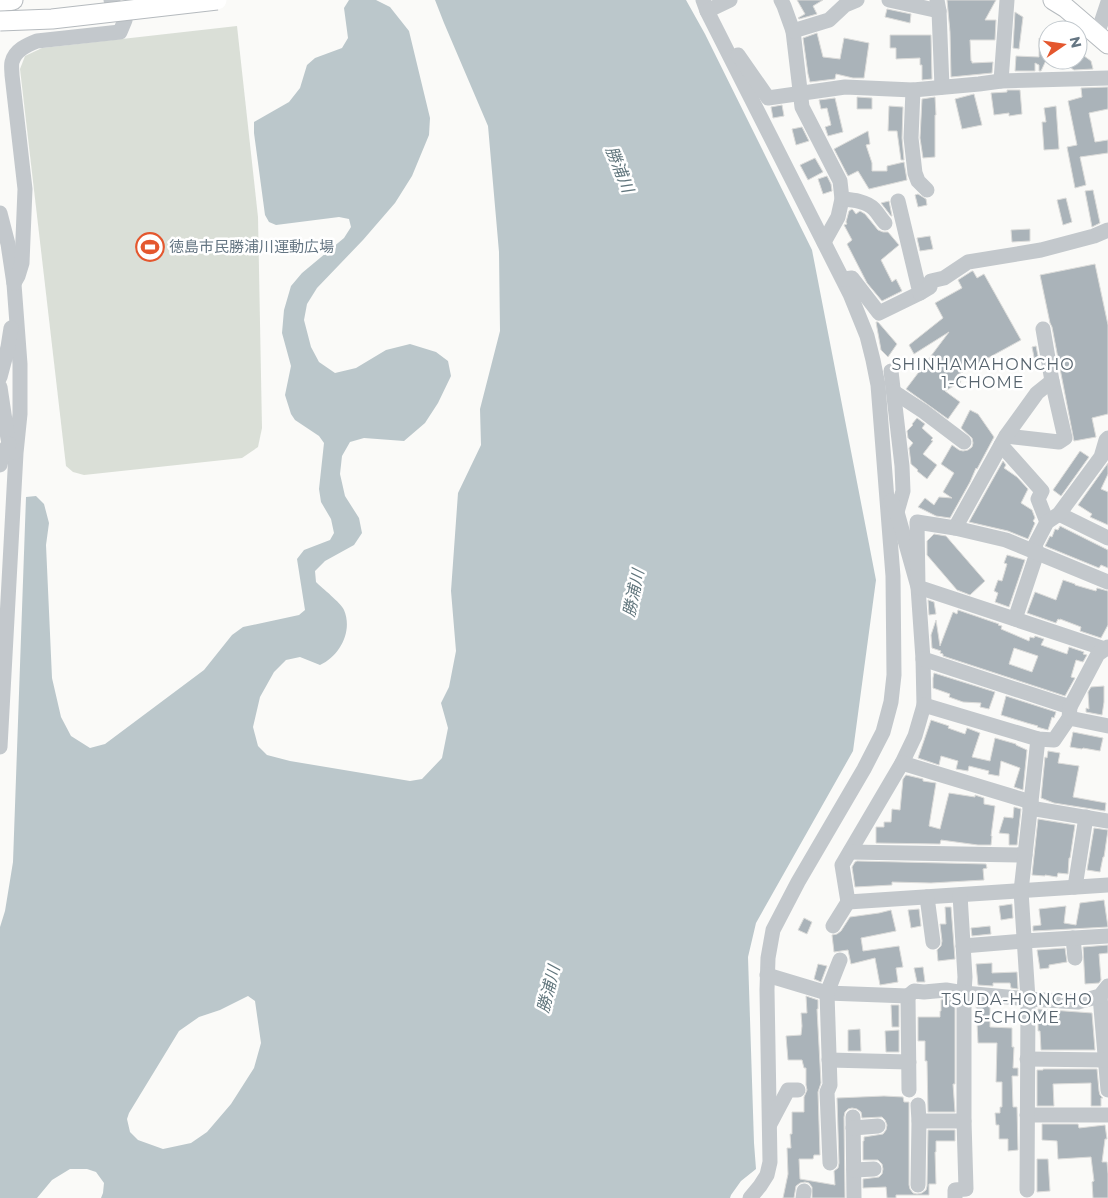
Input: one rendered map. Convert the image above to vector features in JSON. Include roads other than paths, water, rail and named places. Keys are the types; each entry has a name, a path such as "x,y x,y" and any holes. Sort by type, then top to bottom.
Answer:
{"main road":[{"path":"0,2 13,0"},
{"path":"0,21 52,19 217,0"},
{"path":"1053,0 1066,8 1103,40"}],"street":[{"path":"14,284 22,263 25,189 12,62 17,52 26,45 37,41 120,32 125,20 111,0"},
{"path":"730,0 705,6 843,279 867,336 873,360 878,385 892,576 894,675 891,702 883,732 773,930 768,958 770,1162 767,1175 750,1198"},
{"path":"793,31 830,20 845,5 857,0"},
{"path":"889,0 938,5 942,87"},
{"path":"1000,81 1007,0"},
{"path":"787,2 793,31 802,107 840,182 842,199 838,217 824,242"},
{"path":"1103,40 1108,2"},
{"path":"727,51 736,52 768,98 845,87 913,90 1000,81 1108,78"},
{"path":"913,90 911,138 915,173 918,181 927,190"},
{"path":"842,199 853,200 875,209 885,223"},
{"path":"904,207 916,260 920,293"},
{"path":"0,213 8,244 14,284 20,364 20,414 13,449 0,746"},
{"path":"843,279 852,278 879,313 920,293 930,287 931,281 944,278 968,262 1041,250 1094,236 1108,230"},
{"path":"0,377 8,347 12,321 16,313"},
{"path":"1004,441 1059,442 1065,438 1052,382 1043,329"},
{"path":"891,371 902,466 903,491 897,512"},
{"path":"955,528 1004,441 1037,392 1052,382"},
{"path":"0,387 6,427 13,449"},
{"path":"894,392 964,442"},
{"path":"1015,619 1037,553 1035,545 1053,518 1101,457 1108,438"},
{"path":"1004,441 1042,492 1038,500 1053,518 1108,538"},
{"path":"0,464 3,452 13,449"},
{"path":"886,490 897,512 918,587"},
{"path":"832,926 848,902 842,865 902,762 915,736 924,704 917,522 955,528 1006,540 1108,582"},
{"path":"918,587 1107,648"},
{"path":"924,704 1038,739 1054,740 1098,654 1107,648"},
{"path":"923,659 1108,726"},
{"path":"1027,1190 1028,999 1021,891 1038,739"},
{"path":"902,762 1031,805 1108,821"},
{"path":"1075,887 1086,817"},
{"path":"850,852 1024,855"},
{"path":"848,902 1108,885"},
{"path":"955,1198 955,1190 966,1189 964,1121 965,977 960,895"},
{"path":"927,897 933,942"},
{"path":"963,946 1024,940 1108,936"},
{"path":"1073,938 1075,958"},
{"path":"830,1163 827,1092 830,1085 827,993 840,960"},
{"path":"768,975 827,993 908,996 914,992 946,990 1028,999 1078,1002 1104,991 1108,1090"},
{"path":"908,996 909,1090"},
{"path":"1027,1059 1106,1060"},
{"path":"829,1060 909,1062"},
{"path":"770,1124 788,1090 798,1090"},
{"path":"918,1106 918,1185"},
{"path":"1027,1115 1108,1115"},
{"path":"919,1121 964,1121"},
{"path":"854,1198 853,1123 878,1126"},
{"path":"854,1170 874,1169"}],"water":[{"name":"勝浦川","path":"349,0 376,0 390,7 409,31 430,118 429,135 412,176 395,203 317,288 307,304 304,320 311,347 319,362 335,373 356,368 386,350 410,344 436,352 448,361 451,376 438,403 425,423 404,441 364,438 350,442 342,456 340,474 345,496 359,518 362,533 354,545 325,561 315,571 316,582 344,610 347,626 346,634 339,649 320,665 300,657 286,660 274,672 260,697 253,727 258,746 267,755 290,761 410,781 422,779 442,758 448,728 441,703 449,687 456,651 451,591 458,493 481,445 480,409 500,331 499,252 488,126 435,0 686,0 705,34 812,250 876,580 853,751 756,923 748,957 756,1169 741,1181 730,1198 101,1198 104,1183 96,1172 87,1169 70,1169 52,1180 37,1198 0,1198 0,927 5,911 13,862 26,497 36,496 44,504 49,523 46,545 52,678 61,717 71,736 90,748 105,744 204,670 232,635 243,627 299,615 305,610 297,559 304,550 330,540 334,533 331,519 321,502 319,489 324,443 319,436 295,420 285,395 291,366 282,333 284,310 291,286 302,273 344,238 351,227 349,219 339,217 276,225 269,222 265,215 254,122 289,102 300,88 307,65 315,58 342,48 348,38 344,8","holes":["248,996 255,1001 261,1043 254,1068 231,1104 207,1132 191,1143 163,1149 138,1140 130,1132 127,1119 129,1113 179,1031 199,1017 220,1010"]}],"place":[{"name":"徳島市民勝浦川運動広場","path":"150,247"}],"district":[{"name":"SHINHAMAHONCHO 1-CHOME","path":"983,373"},
{"name":"TSUDA-HONCHO 5-CHOME","path":"1017,1008"}]}
